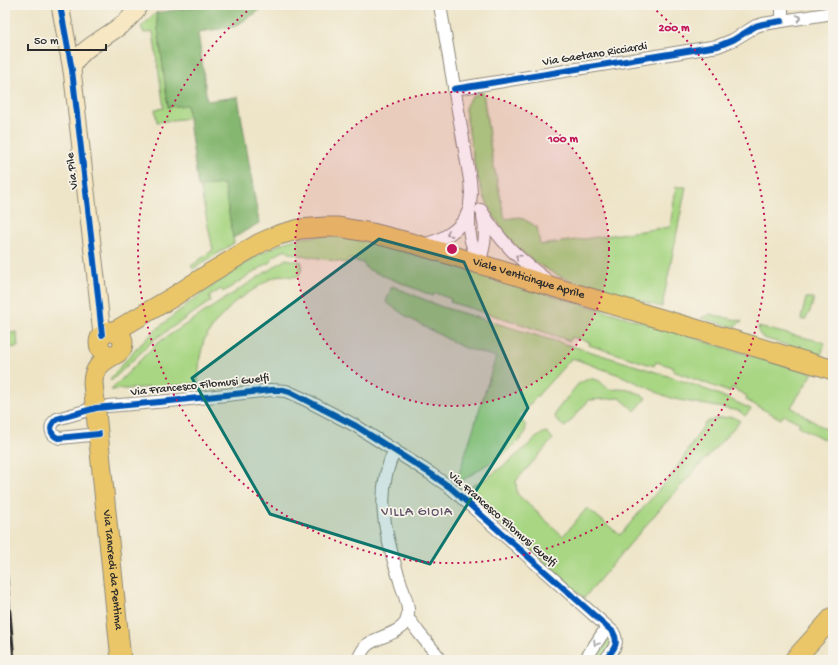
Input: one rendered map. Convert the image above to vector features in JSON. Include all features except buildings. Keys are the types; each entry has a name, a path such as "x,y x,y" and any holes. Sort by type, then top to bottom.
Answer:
{"main road":[{"name":"Viale Venticinque Aprile","path":"111,340 173,297 260,243 278,235 300,230 325,227 372,233 418,245 560,290 830,368"},
{"name":"Via Tancredi da Pentima","path":"111,340 90,368 90,375 93,388 103,407 99,434 121,660"},
{"path":"794,660 833,616"}],"street":[{"name":"Via Pile","path":"60,5 72,70 98,296 104,311 111,340"},
{"path":"72,70 77,58 125,22 139,5"},
{"path":"440,5 471,193 475,209 511,250 536,272 560,290"},
{"path":"782,5 782,21"},
{"name":"Via Gaetano Ricciardi","path":"454,89 718,46 733,40 756,26 833,12"},
{"path":"66,34 70,43 76,48 85,48 93,45"},
{"path":"418,245 434,241 454,231 475,209"},
{"path":"475,209 484,218 485,239 479,264"},
{"name":"Via Francesco Filomusi Guelfi","path":"99,434 60,438 56,437 51,429 52,424 56,419 103,407 270,390 283,390 290,392 356,426 395,450 451,488 608,627 615,635 616,644 614,650 605,660"},
{"path":"358,660 364,648 368,644 399,629 407,620 408,609 389,544 384,520 383,494 385,476 395,450"},
{"path":"407,620 411,622 440,660"},
{"path":"585,660 608,627"}],"highlighted area":[{"path":"379,239 464,262 528,408 430,564 270,514 192,378"}],"green space":[{"path":"208,5 268,5 234,27 198,32 207,101 238,97 259,223 233,238 224,184 198,187 187,105 168,107 156,13"},
{"path":"156,13 168,107 187,104 189,118 157,122 155,109 164,108 153,32 144,33 141,27"},
{"path":"483,92 492,157 505,219 520,217 537,227 540,245 670,227 676,187 686,187 662,307 576,283 555,274 533,261 515,246 496,220 484,197 476,173 465,109 471,98"},
{"path":"224,184 234,243 193,269 191,266 213,250 200,186"},
{"path":"335,236 363,240 393,248 768,361 813,373 791,407 833,434 833,444 798,426 800,423 784,415 781,419 746,400 747,396 732,388 729,392 673,371 673,367 656,362 654,366 589,345 590,342 571,337 570,341 450,302 451,299 435,293 433,296 367,269 363,263 349,259 347,263 289,253 286,249 273,257 270,262 223,292 221,289 209,297 211,301 155,339 111,381 110,379 134,351 160,326 203,293 246,263 285,242 310,237"},
{"path":"286,259 302,262 301,271 298,276 293,277 281,275 270,279 236,301 216,322 204,340 200,357 198,384 111,390 156,344"},
{"path":"392,286 442,307 668,376 710,391 751,409 745,416 739,411 674,399 622,376 572,358 519,416 526,426 525,433 518,442 503,454 460,482 458,477 496,357 462,347 407,317 386,302"},
{"path":"806,298 814,298 808,315 805,320 803,320 801,319"},
{"path":"711,314 742,321 733,327 701,318"},
{"path":"758,327 825,343 821,355 763,338 759,333"},
{"path":"17,332 18,347 5,348 5,334"},
{"path":"588,379 599,381 610,389 630,390 646,398 635,411 620,398 589,400 565,427 555,418 557,410 578,384"},
{"path":"733,417 740,421 659,510 584,598 532,550 464,492 466,489 484,480 510,461 536,438 547,432 553,439 516,481 517,494 563,536 587,508 620,535 674,472 706,422 719,418"},
{"path":"608,636 613,639 603,660 591,660"}],"railway":[{"path":"5,556 14,660"}],"cycle path":[{"path":"60,5 72,70 102,335"},
{"path":"454,89 718,46 733,40 756,26 782,21"},
{"path":"99,434 58,438 53,434 51,427 57,419 96,408 271,390 283,390 290,392 356,426 451,488 613,632 616,640 615,647 605,660"}],"district":[{"name":"VILLA GIOIA","path":"417,512"}]}
